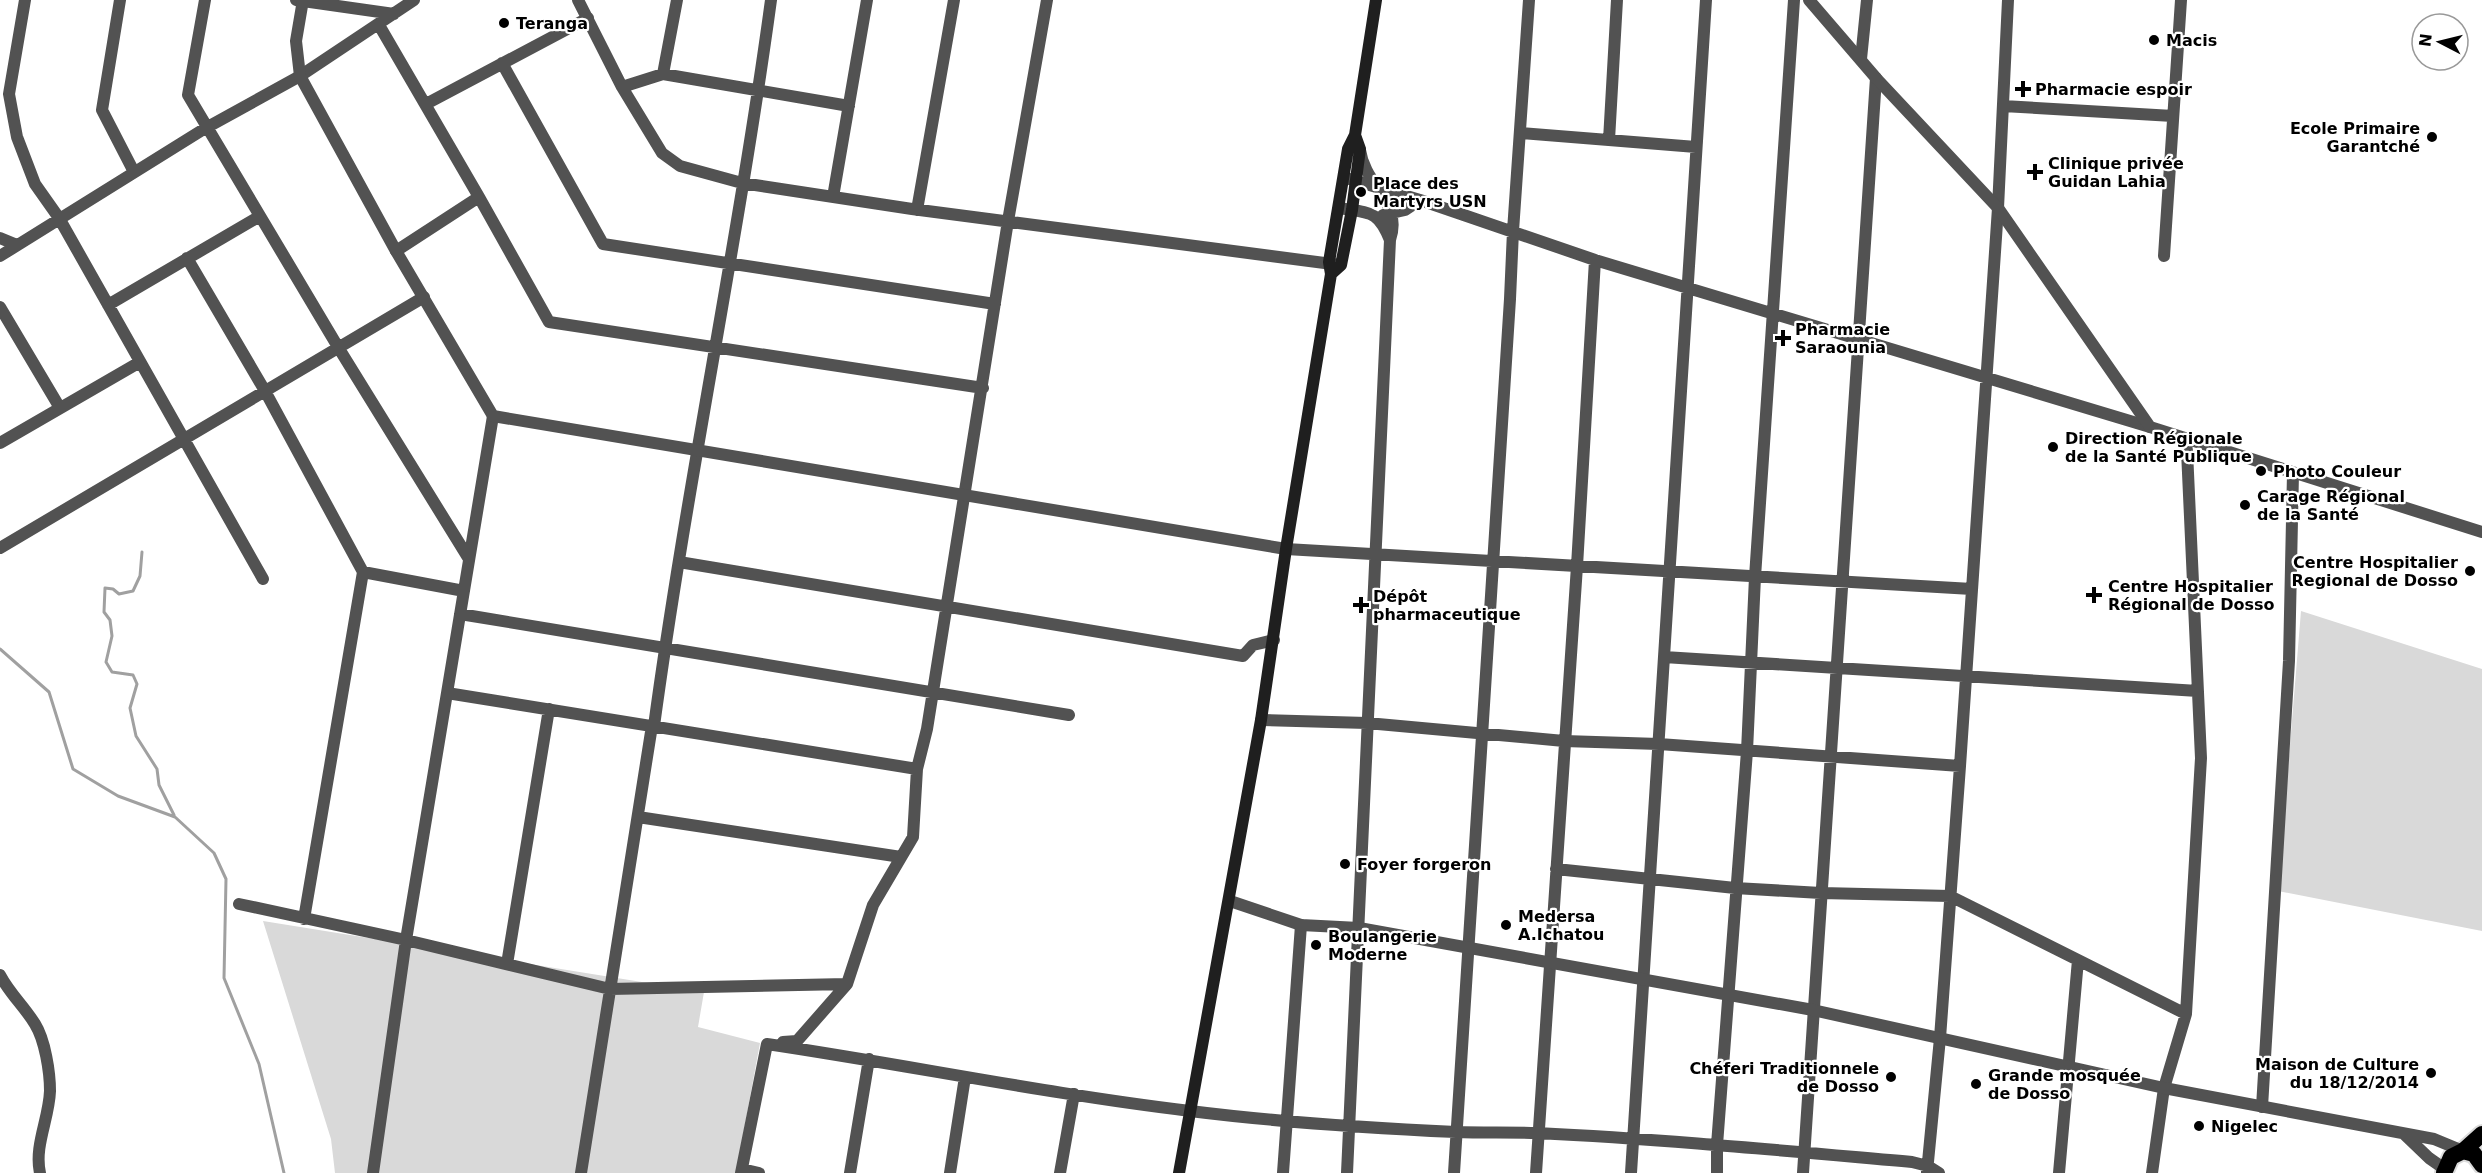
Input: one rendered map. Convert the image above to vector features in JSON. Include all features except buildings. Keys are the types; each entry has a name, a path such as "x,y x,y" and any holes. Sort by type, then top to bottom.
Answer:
{"highway":[{"path":"2446,1172 2451,1157 2474,1144 2475,1154 2482,1165"}],"main road":[{"path":"1350,179 1348,149 1355,135 1376,0"},
{"path":"1179,1173 1261,720 1286,549 1334,267 1350,179 1360,149 1355,135"}],"street":[{"path":"25,0 6,111 35,184 59,218 263,579"},
{"path":"120,0 102,110 134,172"},
{"path":"205,0 188,95 469,560"},
{"path":"373,1173 406,940 492,416 396,251 300,76 296,40 300,0 394,14"},
{"path":"0,256 207,128 300,76 414,0"},
{"path":"578,0 622,87 662,153 680,166 742,183 917,210 1334,267"},
{"path":"663,74 676,0"},
{"path":"581,1173 651,732 654,726 678,562 758,90 771,0"},
{"path":"833,197 867,0"},
{"path":"917,210 954,0"},
{"path":"767,1044 797,1041 847,984 873,906 913,837 917,769 933,693 1008,221 1047,0"},
{"path":"1454,1173 1529,0"},
{"path":"1609,140 1617,0"},
{"path":"1631,1173 1706,0"},
{"path":"1717,1173 1735,888 1747,751 1755,577 1794,0"},
{"path":"1809,0 1876,78 1998,208 2150,427"},
{"path":"1861,59 1866,0"},
{"path":"767,1044 1191,1111 1348,1126 1456,1132 1537,1133 1804,1152 1912,1162 1931,1171 1998,208 2008,0"},
{"path":"2164,256 2181,0"},
{"path":"426,104 588,18"},
{"path":"379,25 549,322 982,388"},
{"path":"502,63 603,243 995,304"},
{"path":"622,87 663,74 849,106"},
{"path":"1803,1173 1876,78"},
{"path":"2003,106 2173,116"},
{"path":"1521,133 1696,147"},
{"path":"1347,1173 1390,240 1396,216 1386,198 1366,172 1360,149"},
{"path":"1350,179 1420,200 1595,260 2150,427 2482,532"},
{"path":"396,251 479,197"},
{"path":"1345,209 1376,216 1396,216 1420,200"},
{"path":"108,305 260,216"},
{"path":"1376,216 1382,220 1390,240"},
{"path":"0,238 17,245"},
{"path":"187,258 266,391 363,572 304,919"},
{"path":"1536,1173 1595,260"},
{"path":"0,548 424,297"},
{"path":"0,307 60,408"},
{"path":"0,443 140,362"},
{"path":"492,416 1286,549 1972,589"},
{"path":"2152,1173 2164,1088 2186,1014 2202,758 2185,438"},
{"path":"2262,1107 2289,668 2293,473"},
{"path":"678,562 1243,656 1253,645 1274,640"},
{"path":"363,572 464,591"},
{"path":"460,614 1070,715"},
{"path":"1664,657 2198,691"},
{"path":"447,693 917,769"},
{"path":"507,964 549,709"},
{"path":"1261,720 1367,723 1564,741 1659,744 1960,766"},
{"path":"638,817 901,857"},
{"path":"1556,868 1735,888 1950,896 2186,1014"},
{"path":"1230,901 1301,925 1359,928 1728,994 1813,1010 2164,1088 2405,1135 2474,1144"},
{"path":"239,904 406,940 610,989 847,984"},
{"path":"1283,1173 1301,925"},
{"path":"2059,1173 2078,960"},
{"path":"0,975 9,993 36,1025 48,1062 50,1091 46,1124 37,1159 40,1173"},
{"path":"759,1173 741,1171 767,1044"},
{"path":"850,1173 869,1059"},
{"path":"950,1173 965,1077"},
{"path":"1060,1173 1074,1094"},
{"path":"2405,1135 2446,1172"}],"shaded area":[{"path":"2301,611 2482,669 2482,931 2278,891"},
{"path":"263,921 704,992 698,1027 760,1043 736,1173 335,1173 331,1139"}],"waterway":[{"path":"142,552 140,576 133,591 119,594 113,589 105,588 104,612 110,620 112,636 106,662 112,672 133,675 137,684 130,708 136,736 157,769 159,785 174,815"},
{"path":"0,649 49,692 73,769 118,796 175,817 214,853 226,879 224,978 259,1064 284,1173"}],"place":[{"name":"Teranga","path":"504,23"},
{"name":"Macis","path":"2154,40"},
{"name":"Pharmacie espoir","path":"2023,89"},
{"name":"Ecole Primaire Garantché","path":"2432,137"},
{"name":"Clinique privée Guidan Lahia","path":"2035,172"},
{"name":"Place des Martyrs USN","path":"1361,192"},
{"name":"Pharmacie Saraounia","path":"1783,338"},
{"name":"Direction Régionale de la Santé Publique","path":"2053,447"},
{"name":"Photo Couleur","path":"2261,471"},
{"name":"Carage Régional de la Santé","path":"2245,505"},
{"name":"Centre Hospitalier Regional de Dosso","path":"2470,571"},
{"name":"Centre Hospitalier Régional de Dosso","path":"2094,595"},
{"name":"Dépôt pharmaceutique","path":"1361,605"},
{"name":"Foyer forgeron","path":"1345,864"},
{"name":"Medersa A.Ichatou","path":"1506,925"},
{"name":"Boulangerie Moderne","path":"1316,945"},
{"name":"Maison de Culture du 18/12/2014","path":"2431,1073"},
{"name":"Chéferi Traditionnele de Dosso","path":"1891,1077"},
{"name":"Grande mosquée de Dosso","path":"1976,1084"},
{"name":"Nigelec","path":"2199,1126"}]}
